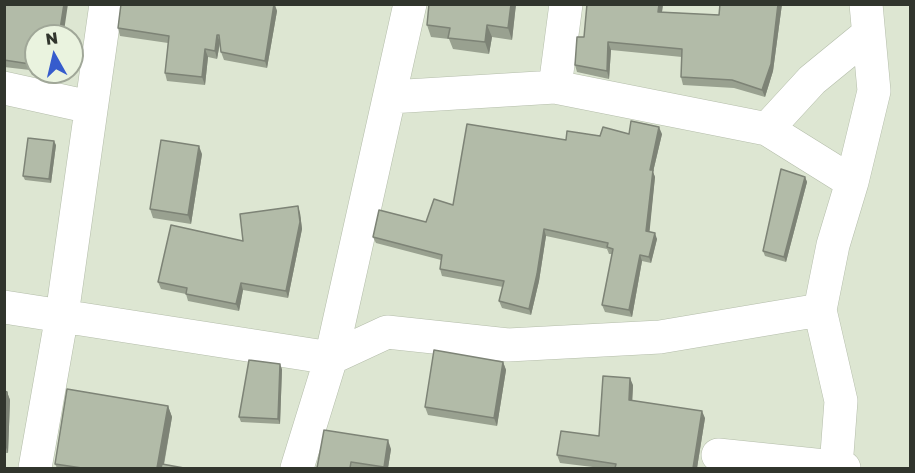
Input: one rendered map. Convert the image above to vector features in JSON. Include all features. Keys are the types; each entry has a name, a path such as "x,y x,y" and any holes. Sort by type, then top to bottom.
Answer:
{"street":[{"path":"35,468 62,315 106,4"},
{"path":"297,468 331,358 410,4"},
{"path":"555,87 566,4"},
{"path":"767,129 867,20"},
{"path":"718,455 840,468 841,401 820,310 833,245 852,182 874,91 867,20"},
{"path":"390,97 555,87 767,129 852,182"},
{"path":"4,88 90,107"},
{"path":"4,307 331,358 387,332 508,345 660,337 820,310"}],"building":[{"path":"4,4 64,4 61,24 24,24 24,63 4,60"},
{"path":"121,4 274,4 265,61 221,52 219,35 217,35 215,51 205,49 202,77 165,73 169,36 118,28"},
{"path":"429,4 511,4 508,28 487,25 485,42 448,38 450,28 427,25"},
{"path":"587,4 659,4 658,12 719,15 720,4 778,4 771,64 762,90 732,80 681,77 682,49 608,42 607,71 575,65 577,37 584,37"},
{"path":"631,121 659,127 650,170 653,170 646,231 655,233 649,257 640,255 629,310 602,305 613,249 607,247 608,243 544,229 529,309 499,301 504,281 440,269 442,255 373,237 379,210 426,222 434,199 453,205 467,124 566,140 567,131 600,136 603,127 629,134"},
{"path":"28,138 54,141 49,179 23,176"},
{"path":"161,140 199,146 188,215 150,209"},
{"path":"781,169 805,177 784,257 763,251"},
{"path":"298,206 300,222 286,291 241,283 236,304 186,294 187,288 158,282 171,225 243,241 240,214"},
{"path":"434,350 503,362 494,418 425,407"},
{"path":"249,360 280,364 278,419 239,417"},
{"path":"603,376 630,378 629,400 702,411 693,468 615,468 616,464 557,455 561,431 599,436"},
{"path":"67,389 168,406 157,468 82,468 55,464"},
{"path":"4,391 7,392 5,445 4,445"},
{"path":"324,430 388,440 384,467 351,462 350,468 317,468"},
{"path":"162,464 184,468 161,468"}]}
